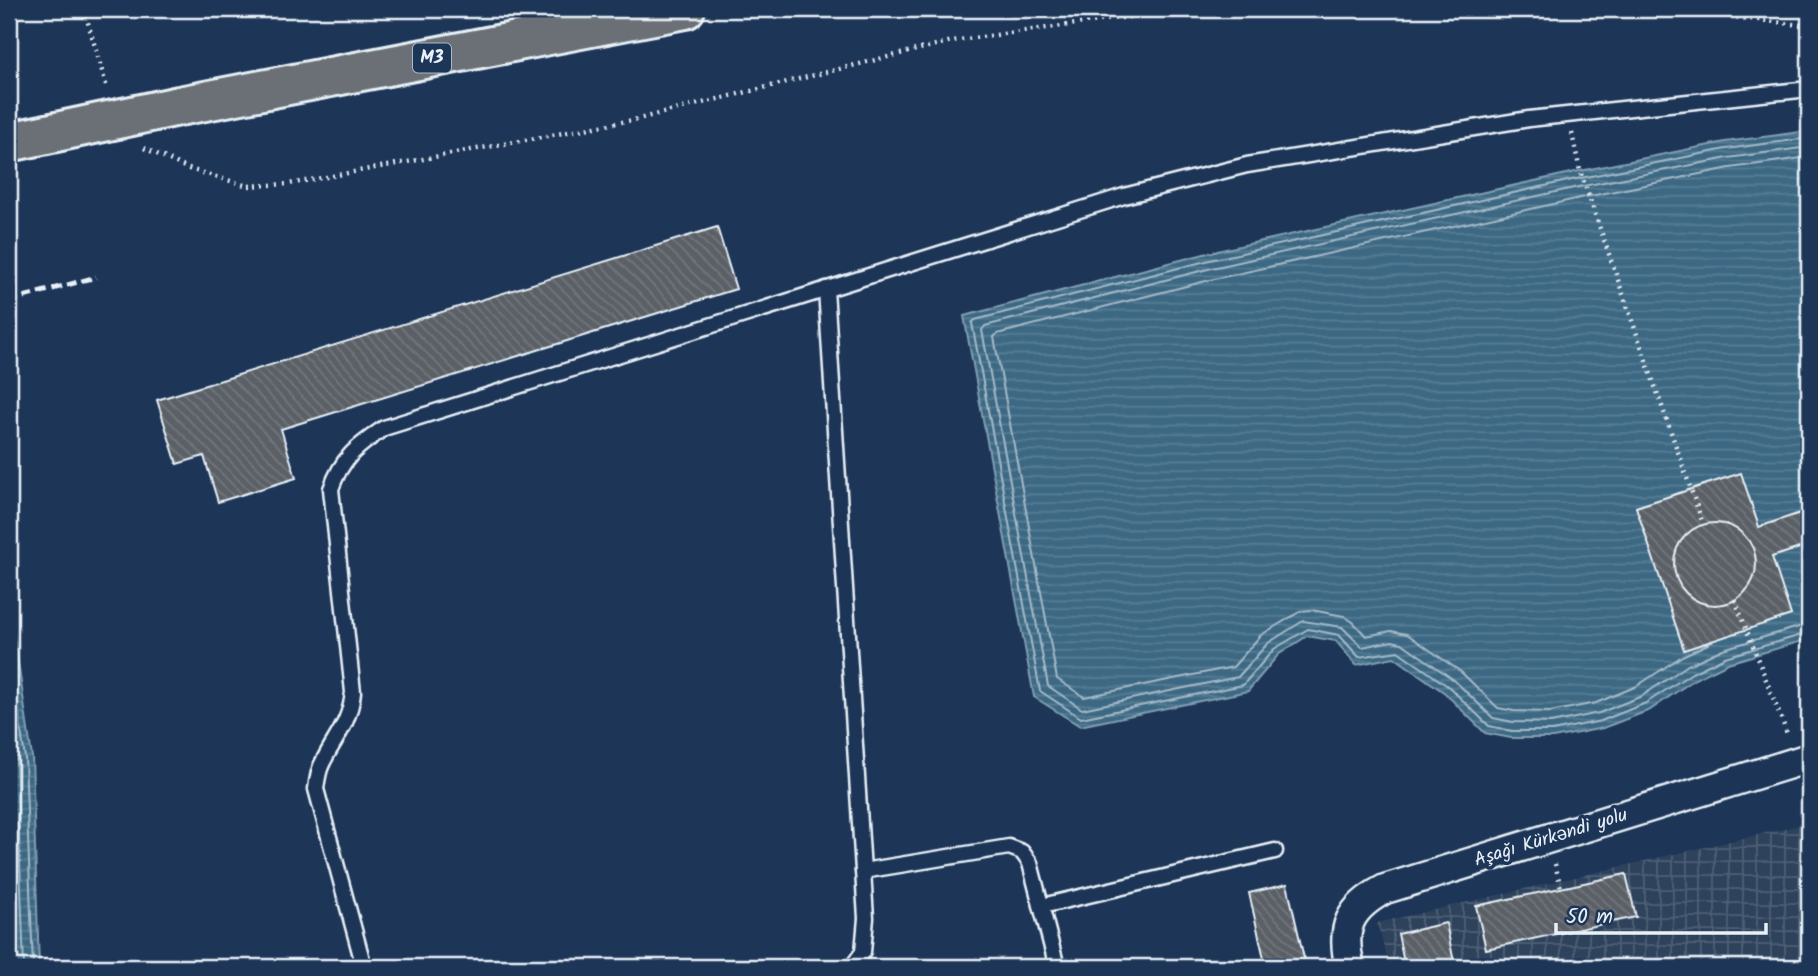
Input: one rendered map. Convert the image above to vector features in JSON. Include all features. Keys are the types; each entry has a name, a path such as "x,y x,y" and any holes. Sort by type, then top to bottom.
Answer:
{"main road":[{"name":"M3","path":"9,142 179,106 685,9"}],"street":[{"name":"Aşağı Kürkəndi yolu","path":"1350,967 1345,947 1347,929 1354,912 1367,899 1385,889 1804,761"}],"lane":[{"path":"364,967 316,789 320,767 344,728 352,701 331,489 337,470 354,449 384,428 1124,195 1247,165 1529,119 1809,89"},
{"path":"826,289 866,918 863,952 852,967"},
{"path":"863,872 1009,847 1022,852 1030,863 1057,967"},
{"path":"1042,906 1275,851"}],"path":[{"path":"84,9 105,85 111,97"},
{"path":"136,141 143,148 189,169 248,186 289,184 638,119 952,40 1186,9"},
{"path":"1667,9 1809,26"},
{"path":"1570,114 1580,171 1703,524"},
{"path":"1735,600 1804,761"}],"shaded area":[{"path":"1809,823 1809,967 1390,967 1377,923"}],"water":[{"path":"1809,131 1809,639 1728,663 1695,679 1650,710 1603,728 1553,738 1511,738 1485,733 1445,693 1394,657 1356,665 1336,641 1307,636 1278,655 1248,691 1080,726 1034,697 964,316 1208,253 1580,171 1725,142"},
{"path":"9,601 32,757 39,967 9,967"}],"building":[{"path":"717,227 736,289 281,429 296,478 218,502 204,456 177,464 157,400"},
{"path":"1741,473 1759,527 1809,510 1809,545 1772,557 1791,615 1684,650 1636,507"},
{"path":"1715,523 1731,526 1744,535 1753,548 1756,564 1753,580 1744,593 1731,602 1715,605 1699,602 1686,593 1677,580 1674,564 1677,548 1686,535 1699,526"},
{"path":"1626,874 1636,917 1486,949 1476,906"},
{"path":"1287,884 1306,967 1266,967 1249,893"},
{"path":"1446,923 1455,967 1405,967 1398,934"}],"railway":[{"path":"9,301 96,277"}]}
